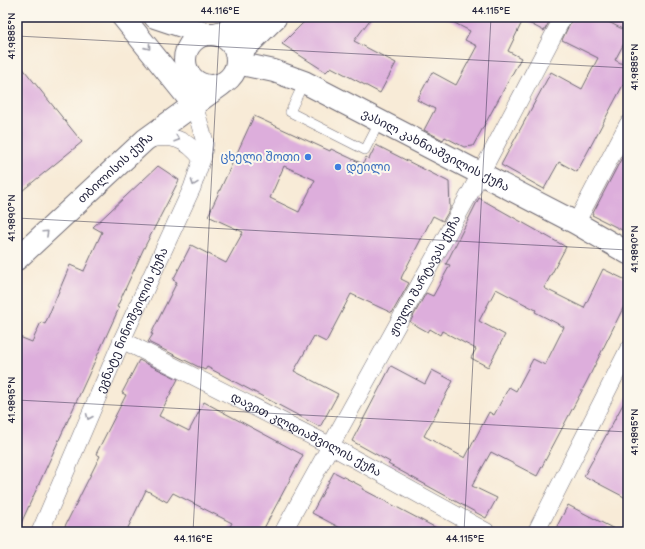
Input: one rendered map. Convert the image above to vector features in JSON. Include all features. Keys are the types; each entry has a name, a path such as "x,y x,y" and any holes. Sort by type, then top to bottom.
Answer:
{"main road":[{"path":"123,17 194,105"},
{"path":"155,17 230,41 237,60 235,71 230,79 221,85 212,87 203,86 195,81 189,75 185,66"},
{"path":"194,105 185,66 186,50 191,42 211,34 275,17"},
{"path":"237,60 275,17"},
{"name":"ვასილ კახნიაშვილის ქუჩა","path":"237,60 304,82 576,223 628,253"},
{"name":"თბილისის ქუჩა","path":"17,259 145,140 221,85"}],"street":[{"name":"ჟიული შარტავას ქუჩა","path":"283,532 481,173 563,17"},
{"name":"ეგნატე ნინოშვილის ქუჩა","path":"40,532 122,340 192,188 202,159 204,142 194,105"},
{"path":"576,223 628,124"},
{"path":"145,140 158,137 171,137 183,141 194,148 202,159"},
{"name":"დავით კლდიაშვილის ქუჩა","path":"122,340 331,446 487,532"},
{"path":"536,532 628,350"}],"lane":[{"path":"304,82 290,112 365,150 380,121"}],"building":[{"path":"309,17 372,17 354,41 396,63 380,93 331,67 326,72 282,44"},
{"path":"443,17 552,17 544,31 523,20 508,51 521,58 473,146 464,147 445,137 443,140 424,130 435,109 417,100 432,72 456,85 477,46 465,40 470,31"},
{"path":"573,17 599,17 628,32 628,36 615,60 628,67 628,88 623,85 577,172 559,162 544,189 501,165 551,72 582,89 598,58 562,40"},
{"path":"17,61 82,142 17,195"},
{"path":"254,116 330,151 331,149 363,164 366,157 369,159 376,145 449,182 450,209 443,221 433,216 402,276 401,279 409,283 392,313 351,294 326,342 314,336 294,371 338,394 320,427 207,367 205,370 148,342 177,282 173,280 191,245 226,263 243,232 208,216","holes":["284,166 315,180 299,212 270,198"]},
{"path":"628,146 628,233 592,215"},
{"path":"158,166 179,180 143,250 117,307 119,308 17,532 17,336 32,342 41,322 45,324 70,265 84,271 102,232 93,227"},
{"path":"479,198 566,247 544,288 584,308 603,269 628,281 628,298 587,381 537,476 491,452 472,486 497,498 486,518 388,464 390,462 352,441 391,366 425,384 432,370 453,381 424,436 465,458 489,412 494,415 509,387 516,391 533,359 545,365 564,327 496,289 479,321 505,335 488,367 471,358 476,349 442,331 440,335 430,329 428,332 410,322 426,293 433,296 450,265 446,264"},
{"path":"139,360 178,379 159,416 189,431 204,402 303,455 262,532 227,532 232,523 173,493 167,502 146,490 126,532 62,532 100,456 96,454 126,395 122,393"},
{"path":"628,395 628,499 584,476"},
{"path":"334,472 363,487 362,489 444,532 348,532 312,513"},
{"path":"568,505 620,532 554,532"}],"place":[{"name":"ცხელი შოთი","path":"308,157"},
{"name":"დეილი","path":"338,167"}]}
